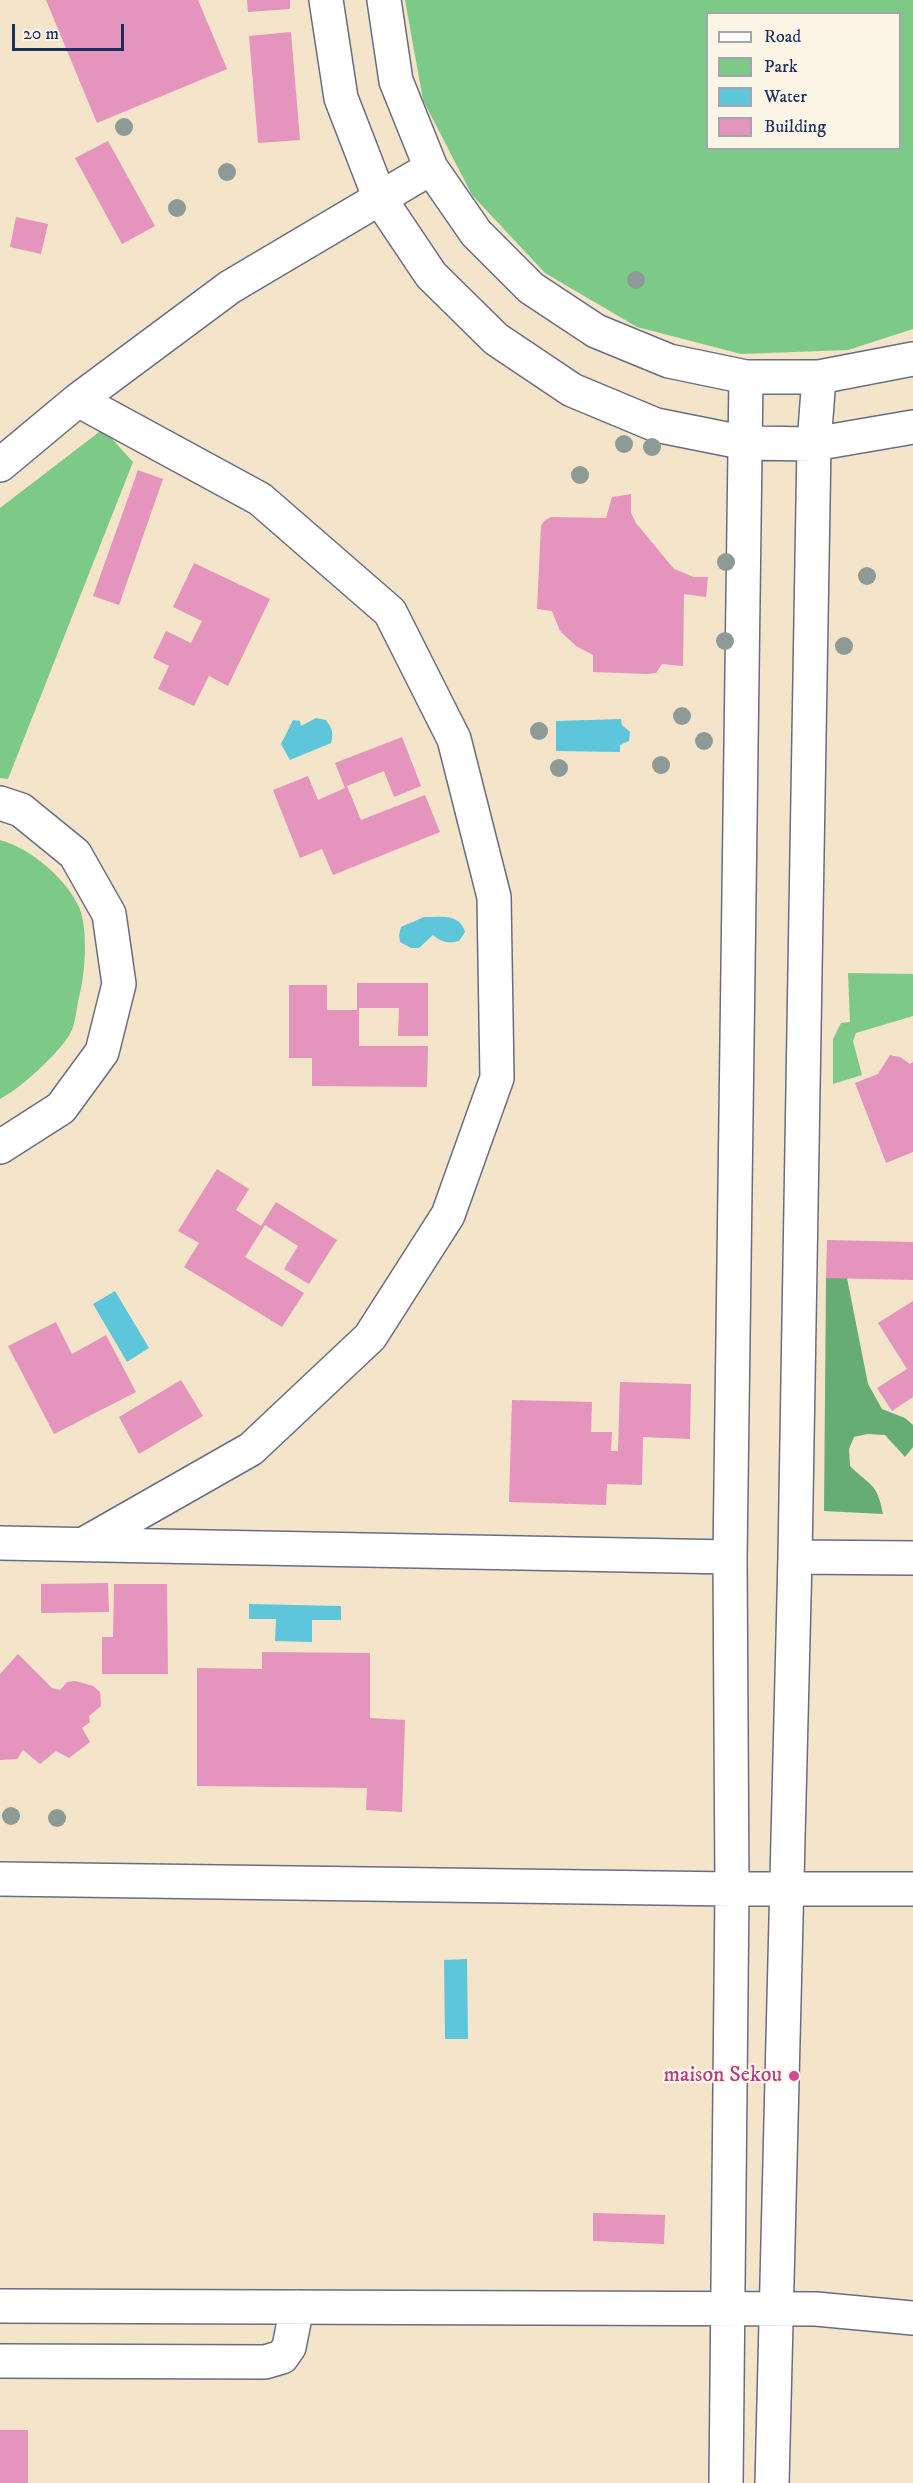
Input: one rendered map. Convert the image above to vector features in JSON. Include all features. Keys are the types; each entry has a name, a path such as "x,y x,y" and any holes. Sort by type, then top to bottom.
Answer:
{"street":[{"path":"327,0 340,98 380,199 431,275 496,339 572,390 656,425 746,442 814,444 913,427"},
{"path":"384,0 396,81 431,168 476,233 531,288 597,331 669,361 746,377 819,377 913,359"},
{"path":"0,465 78,400 230,287 431,168"},
{"path":"726,2483 732,1889 730,1557 746,377"},
{"path":"772,2483 795,1557 814,444 819,377"},
{"path":"78,400 260,499 390,612 454,739 494,897 497,1078 448,1215 370,1338 251,1449 84,1544"},
{"path":"0,803 21,810 75,854 110,914 119,984 102,1052 61,1108 0,1147"},
{"path":"0,1543 730,1557"},
{"path":"795,1557 913,1558"},
{"path":"0,1879 732,1889 787,1887 913,1889"},
{"path":"0,2306 816,2309 913,2318"},
{"path":"0,2361 265,2362 282,2357 289,2347 297,2307"}],"green space":[{"path":"405,0 913,0 913,329 848,350 741,354 637,327 545,273 472,195 423,100"},
{"path":"103,429 133,462 8,779 0,778 0,508"},
{"path":"0,840 35,857 65,885 79,907 82,917 85,954 83,980 70,1034 38,1070 0,1099"},
{"path":"848,973 913,974 913,1016 856,1033 853,1041 862,1075 833,1084 833,1039 841,1023 850,1022"},
{"path":"826,1278 847,1278 868,1384 882,1409 905,1418 913,1425 913,1447 905,1457 885,1435 867,1434 854,1437 849,1449 850,1466 875,1490 883,1514 824,1511"}],"water":[{"path":"316,718 326,720 330,726 331,743 290,760 281,744 293,720 300,721 301,726"},
{"path":"621,719 622,725 630,732 629,741 620,745 620,752 556,751 556,721"},
{"path":"424,917 449,917 459,922 465,932 459,941 451,942 442,941 433,935 419,948 411,948 400,942 401,927"},
{"path":"115,1291 149,1348 127,1362 93,1304"},
{"path":"249,1604 341,1606 341,1620 312,1620 312,1642 275,1641 276,1619 249,1619"},
{"path":"467,1959 468,2039 445,2039 444,1960"}],"building":[{"path":"46,0 198,0 227,69 97,123"},
{"path":"247,0 290,0 290,9 248,12"},
{"path":"291,32 300,140 258,143 249,36"},
{"path":"108,141 155,226 122,244 75,158"},
{"path":"16,217 48,224 41,254 10,247"},
{"path":"138,470 163,479 119,605 93,596"},
{"path":"631,494 631,513 636,523 674,569 694,577 708,577 706,597 684,594 683,666 662,664 656,673 647,674 593,672 593,655 576,646 560,631 552,611 537,609 541,526 551,517 606,518 612,497"},
{"path":"194,563 270,599 228,686 209,676 194,706 158,689 169,666 153,658 166,631 191,643 202,621 173,607"},
{"path":"402,737 421,786 394,797 384,771 347,786 361,820 425,795 440,832 333,875 322,849 300,858 273,790 308,776 318,800 345,788 335,763"},
{"path":"357,983 428,983 428,1036 398,1036 399,1008 359,1008 359,1046 428,1046 427,1087 312,1086 312,1058 289,1058 289,985 327,985 327,1010 357,1010"},
{"path":"890,1055 900,1057 910,1064 913,1062 913,1152 886,1163 855,1083 878,1074"},
{"path":"217,1169 249,1189 236,1210 261,1226 276,1202 337,1240 309,1284 284,1269 298,1246 265,1225 245,1257 304,1293 282,1327 184,1267 199,1243 178,1231"},
{"path":"827,1240 913,1242 913,1280 826,1278"},
{"path":"913,1301 913,1397 892,1411 877,1388 907,1369 878,1323"},
{"path":"56,1322 72,1354 106,1335 136,1392 54,1434 8,1346"},
{"path":"181,1380 203,1416 139,1454 119,1417"},
{"path":"620,1382 691,1384 690,1439 643,1437 642,1485 607,1484 606,1505 509,1502 512,1400 592,1402 591,1432 612,1432 611,1451 618,1451"},
{"path":"108,1583 109,1612 41,1613 41,1584"},
{"path":"114,1584 167,1584 168,1674 102,1674 102,1637 113,1637"},
{"path":"262,1652 370,1653 370,1718 405,1720 402,1812 366,1810 367,1788 197,1786 197,1668 262,1669"},
{"path":"18,1654 52,1688 60,1690 67,1682 75,1681 93,1686 100,1692 101,1706 89,1716 90,1722 82,1728 90,1742 69,1758 56,1751 40,1764 23,1750 17,1759 0,1760 0,1674"},
{"path":"593,2213 665,2215 664,2244 593,2241"},
{"path":"0,2430 28,2430 28,2483 0,2483"}],"place":[{"name":"maison Sekou","path":"794,2076"}]}
